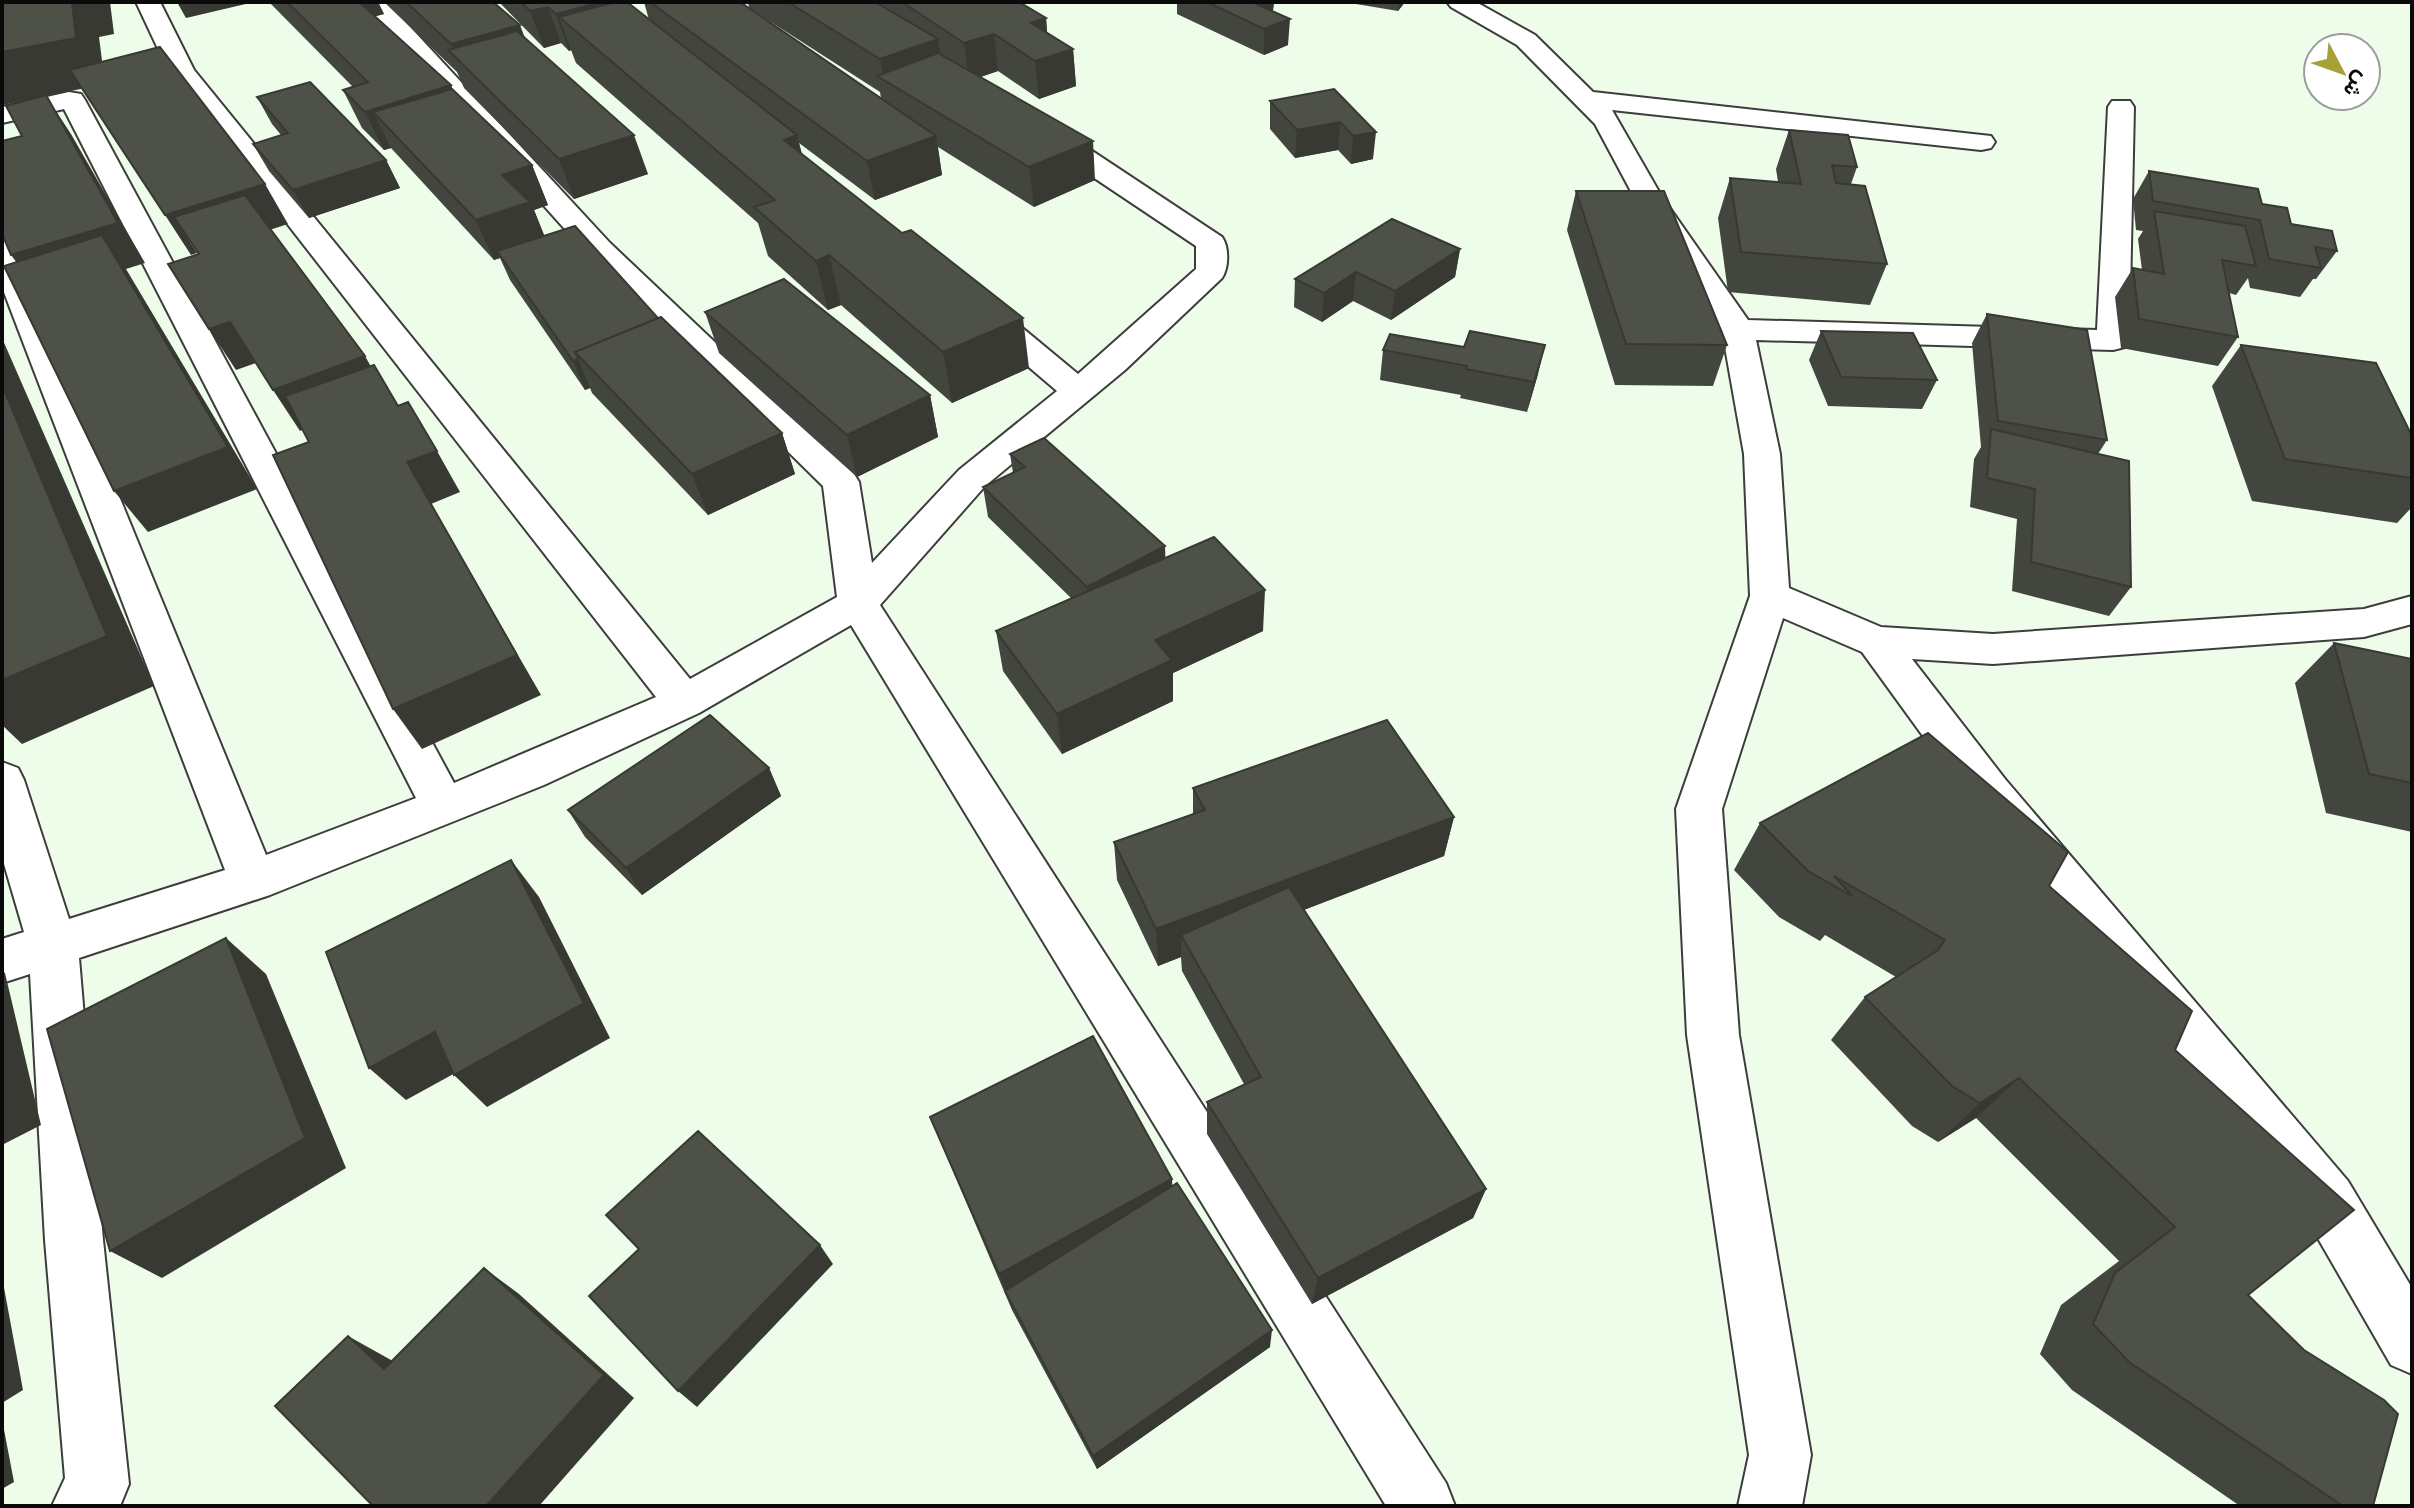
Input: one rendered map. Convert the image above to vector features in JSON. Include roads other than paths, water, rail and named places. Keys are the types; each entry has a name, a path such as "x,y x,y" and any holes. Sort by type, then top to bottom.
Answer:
{"street":[{"path":"148,2 182,72 684,702"},
{"path":"374,2 599,249 841,482 858,603 1423,1506"},
{"path":"1459,2 1526,40 1607,120 1648,197 1738,330 1762,454 1770,596 1699,809 1713,1035 1780,1455 1770,1506"},
{"path":"127,86 182,72"},
{"path":"2,115 86,96 443,805"},
{"path":"1586,99 1981,142"},
{"path":"1738,330 2113,340 2121,107"},
{"path":"2,961 253,881 528,773 684,702 858,603 972,478 1078,391 1211,271 1211,243 1018,114"},
{"path":"2,247 253,881"},
{"path":"956,289 1078,391"},
{"path":"1770,596 1876,642 1993,649 2364,623 2412,610"},
{"path":"1876,642 1989,792 2328,1201 2412,1344"},
{"path":"2,780 53,947 74,1240 97,1484 84,1506"}]}
